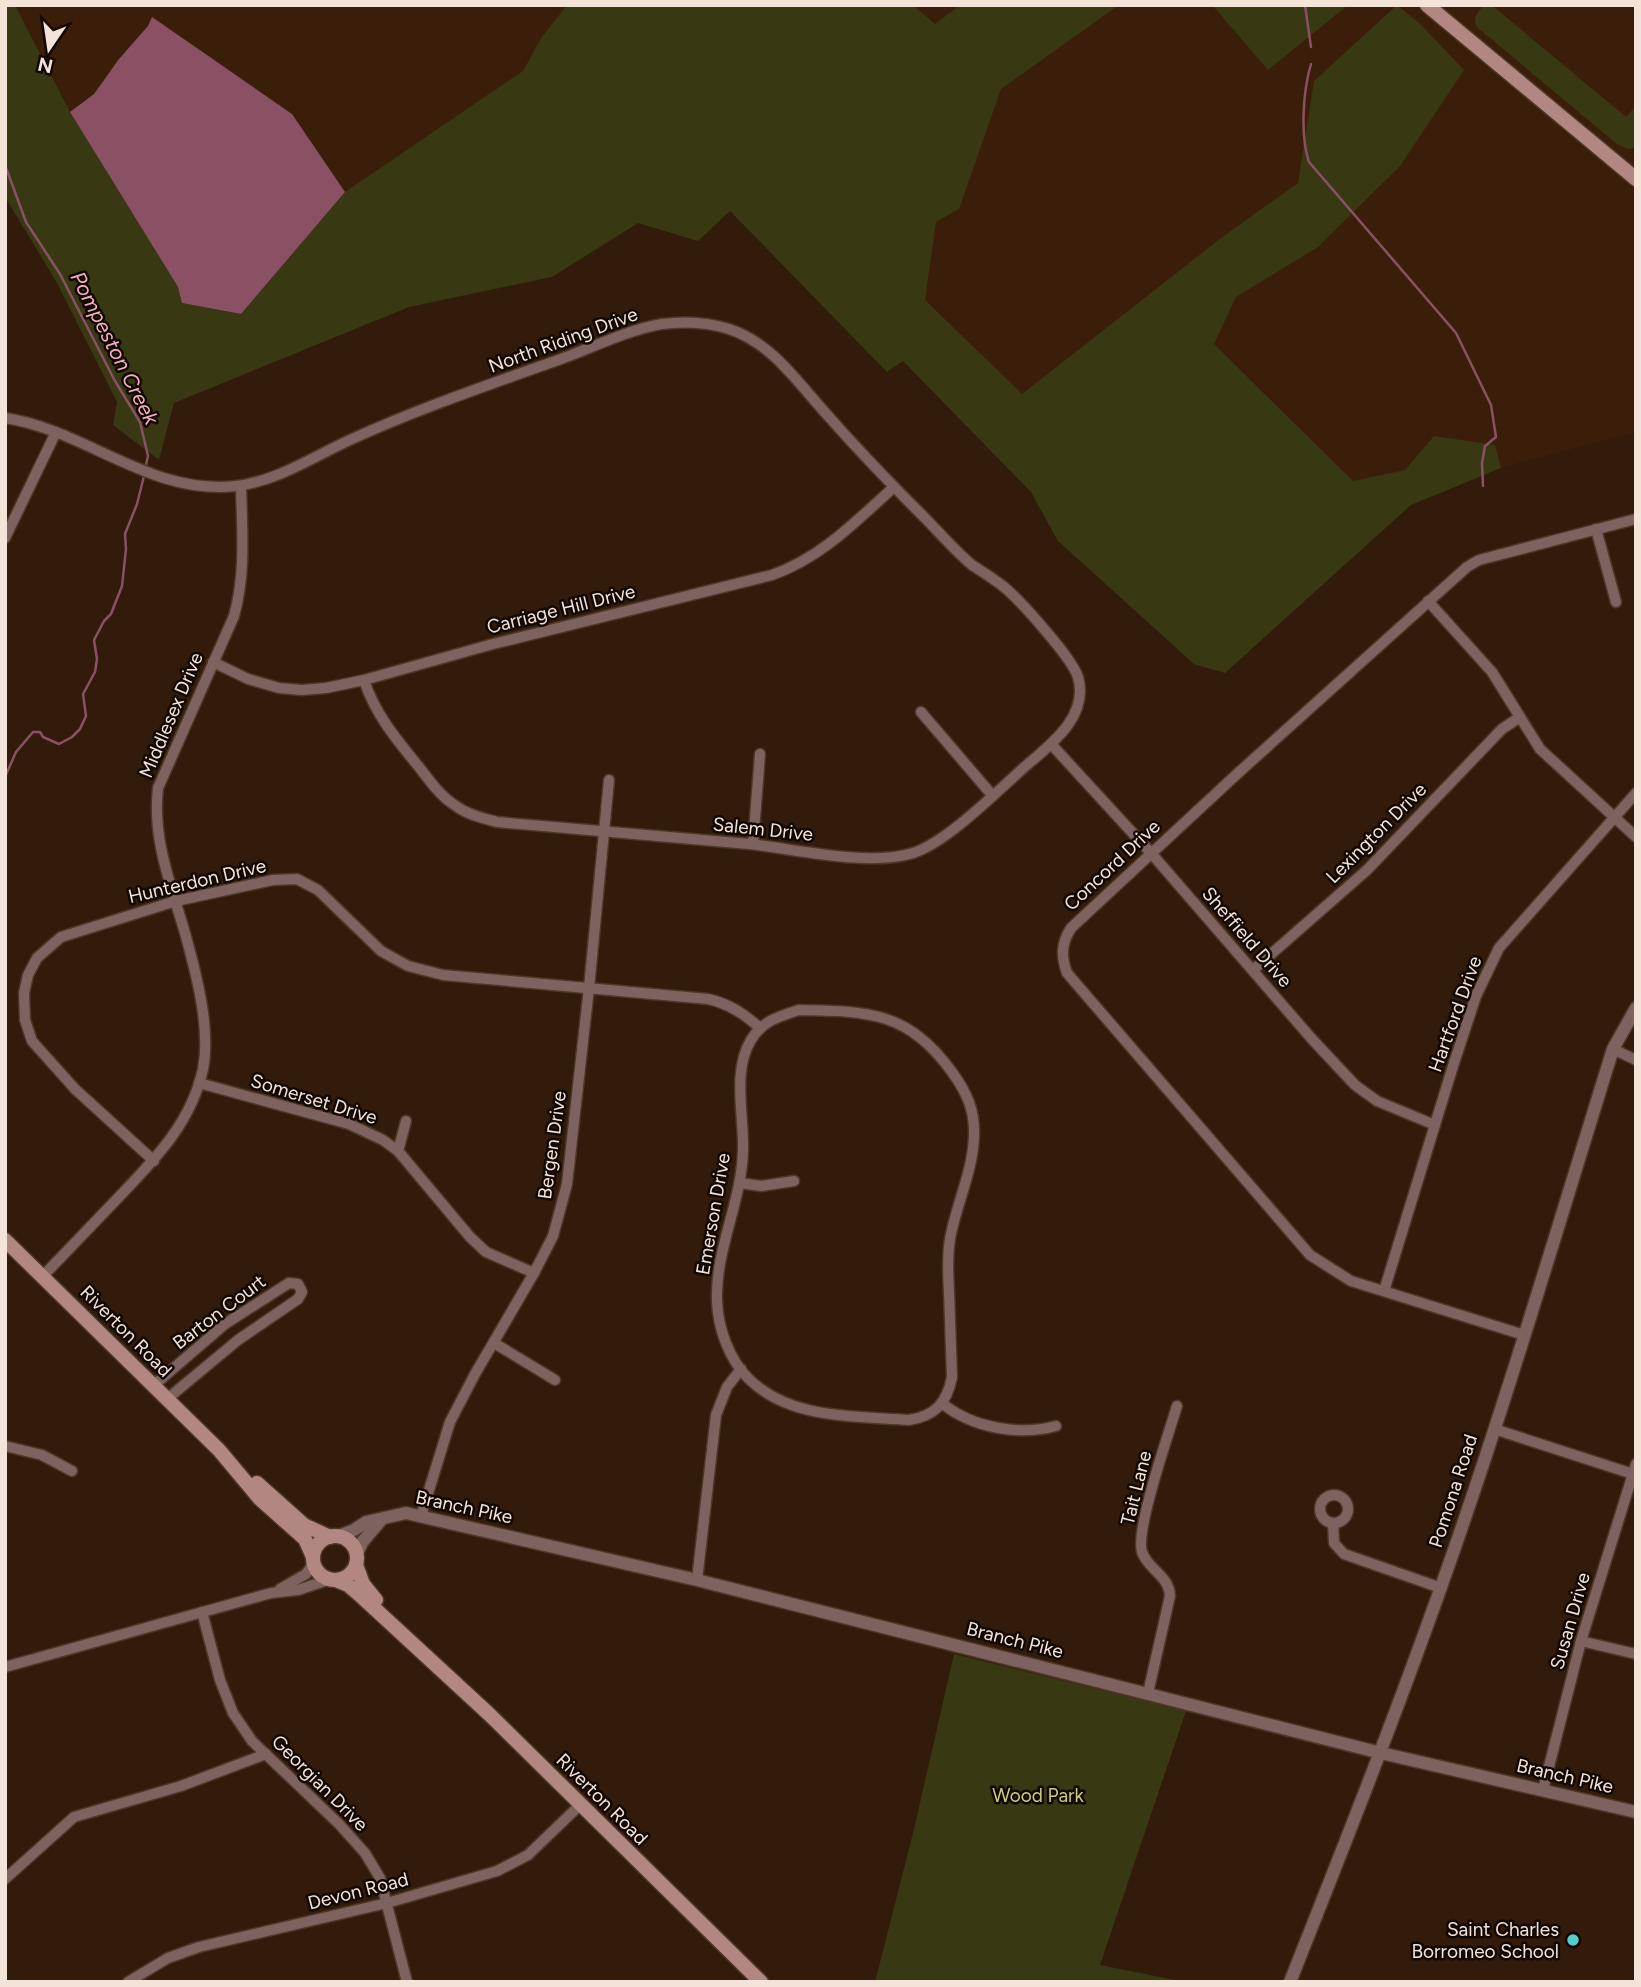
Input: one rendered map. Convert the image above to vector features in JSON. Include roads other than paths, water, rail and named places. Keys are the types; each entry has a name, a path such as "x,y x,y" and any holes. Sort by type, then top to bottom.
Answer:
{"main road":[{"path":"1427,5 1634,174"},
{"name":"Riverton Road","path":"5,1240 219,1450 304,1525 334,1536"},
{"name":"Riverton Road","path":"219,1450 260,1499 305,1539 313,1560"},
{"path":"334,1536 351,1543 356,1560 349,1575 333,1579 318,1572 313,1560 318,1544 334,1536"},
{"name":"Riverton Road","path":"356,1560 363,1584 415,1643"},
{"name":"Riverton Road","path":"333,1579 348,1585 415,1643 761,1982"}],"street":[{"name":"North Riding Drive","path":"5,418 56,432 133,468 173,482 201,487 241,486 283,474 345,442 447,399 643,328 686,322 705,323 734,330 764,347 894,487 971,563 1009,591 1041,628"},
{"path":"5,538 56,432"},
{"name":"Middlesex Drive","path":"43,1276 154,1161 182,1124 203,1067 205,1044 202,1008 192,959 157,835 155,807 158,788 234,616 240,594 243,558 241,486"},
{"name":"Carriage Hill Drive","path":"213,662 248,679 279,688 326,688 364,680 493,643 790,569 821,551 894,487"},
{"name":"Concord Drive","path":"1524,1335 1351,1281 1311,1255 1067,974 1062,951 1070,928 1467,567 1479,560 1636,519"},
{"path":"1597,530 1616,602"},
{"path":"1428,601 1492,672 1540,749 1636,836"},
{"name":"Salem Drive","path":"364,680 370,700 383,723 432,784 455,806 474,816 497,822 860,856 909,854 942,838 1051,744 1072,719 1080,690 1078,678 1070,660 1041,628"},
{"path":"921,712 992,795"},
{"name":"Lexington Drive","path":"1253,970 1367,870 1502,729 1520,717"},
{"name":"Sheffield Drive","path":"1051,744 1151,853 1355,1085 1377,1101 1435,1125"},
{"path":"753,845 760,754"},
{"name":"Bergen Drive","path":"421,1516 450,1422 553,1236 567,1184 606,832 609,780"},
{"name":"Hartford Drive","path":"1384,1291 1476,996 1499,948 1636,793"},
{"name":"Hunterdon Drive","path":"154,1161 75,1089 37,1049 25,1020 24,993 28,975 37,958 61,937 176,901 272,880 297,879 318,890 381,951 408,966 443,975 716,1000 742,1012 760,1028"},
{"name":"Pomona Road","path":"1293,1981 1441,1588 1524,1335 1613,1049 1636,1008"},
{"path":"760,1028 775,1017 799,1010 838,1010 890,1019 902,1024 922,1037 940,1055 966,1091 974,1113 974,1138 950,1240 948,1266 952,1377 943,1405 954,1413 999,1427 1038,1431 1056,1426"},
{"name":"Emerson Drive","path":"760,1028 750,1041 742,1061 743,1150 740,1183 719,1274 717,1301 725,1339 741,1369 758,1386 787,1403 829,1414 909,1420 931,1414 943,1405"},
{"path":"1613,1049 1636,1060"},
{"name":"Somerset Drive","path":"198,1083 349,1124 383,1140 398,1151 478,1245 503,1261 534,1273"},
{"path":"398,1151 406,1121"},
{"path":"740,1183 761,1186 793,1181"},
{"name":"Barton Court","path":"153,1386 225,1324 289,1283 298,1284 302,1292 298,1299 238,1340 167,1399"},
{"path":"494,1343 555,1380"},
{"path":"697,1580 716,1415 727,1387 741,1369"},
{"name":"Tait Lane","path":"1148,1693 1170,1596 1167,1582 1145,1558 1140,1543 1177,1406"},
{"path":"1494,1429 1635,1471"},
{"path":"5,1446 42,1455 72,1471"},
{"name":"Susan Drive","path":"1543,1790 1581,1641 1635,1471"},
{"name":"Branch Pike","path":"334,1536 384,1516 405,1513 421,1516 697,1580 1381,1753 1636,1812"},
{"path":"356,1560 363,1542 384,1516"},
{"path":"1333,1523 1334,1543 1344,1554 1441,1588"},
{"path":"271,1593 306,1574 313,1560"},
{"path":"5,1667 271,1593 299,1590 333,1579"},
{"name":"Georgian Drive","path":"202,1612 220,1680 233,1713 252,1741 339,1824 365,1853 380,1878 407,1982"},
{"path":"1581,1641 1636,1654"},
{"path":"5,1879 74,1817 181,1786 266,1754"},
{"name":"Devon Road","path":"128,1982 168,1958 200,1947 387,1903 497,1871 528,1855 580,1805"}],"waterway":[{"path":"1305,5 1311,47"},
{"path":"1311,64 1304,113 1304,139 1309,162 1456,333 1491,405 1496,437 1485,446 1482,463 1483,486"},
{"name":"Pompeston Creek","path":"5,165 26,222 60,274 115,381 140,422 148,456 145,469"},
{"name":"Pompeston Creek","path":"5,777 16,752 33,732 40,732 43,737 59,744 80,729 86,716 83,694 95,672 97,659 94,640 111,614 122,586 125,534 144,476"}],"place":[{"name":"Saint Charles Borromeo School","path":"1573,1940"}],"park label":[{"name":"Wood Park","path":"1038,1795"}]}
